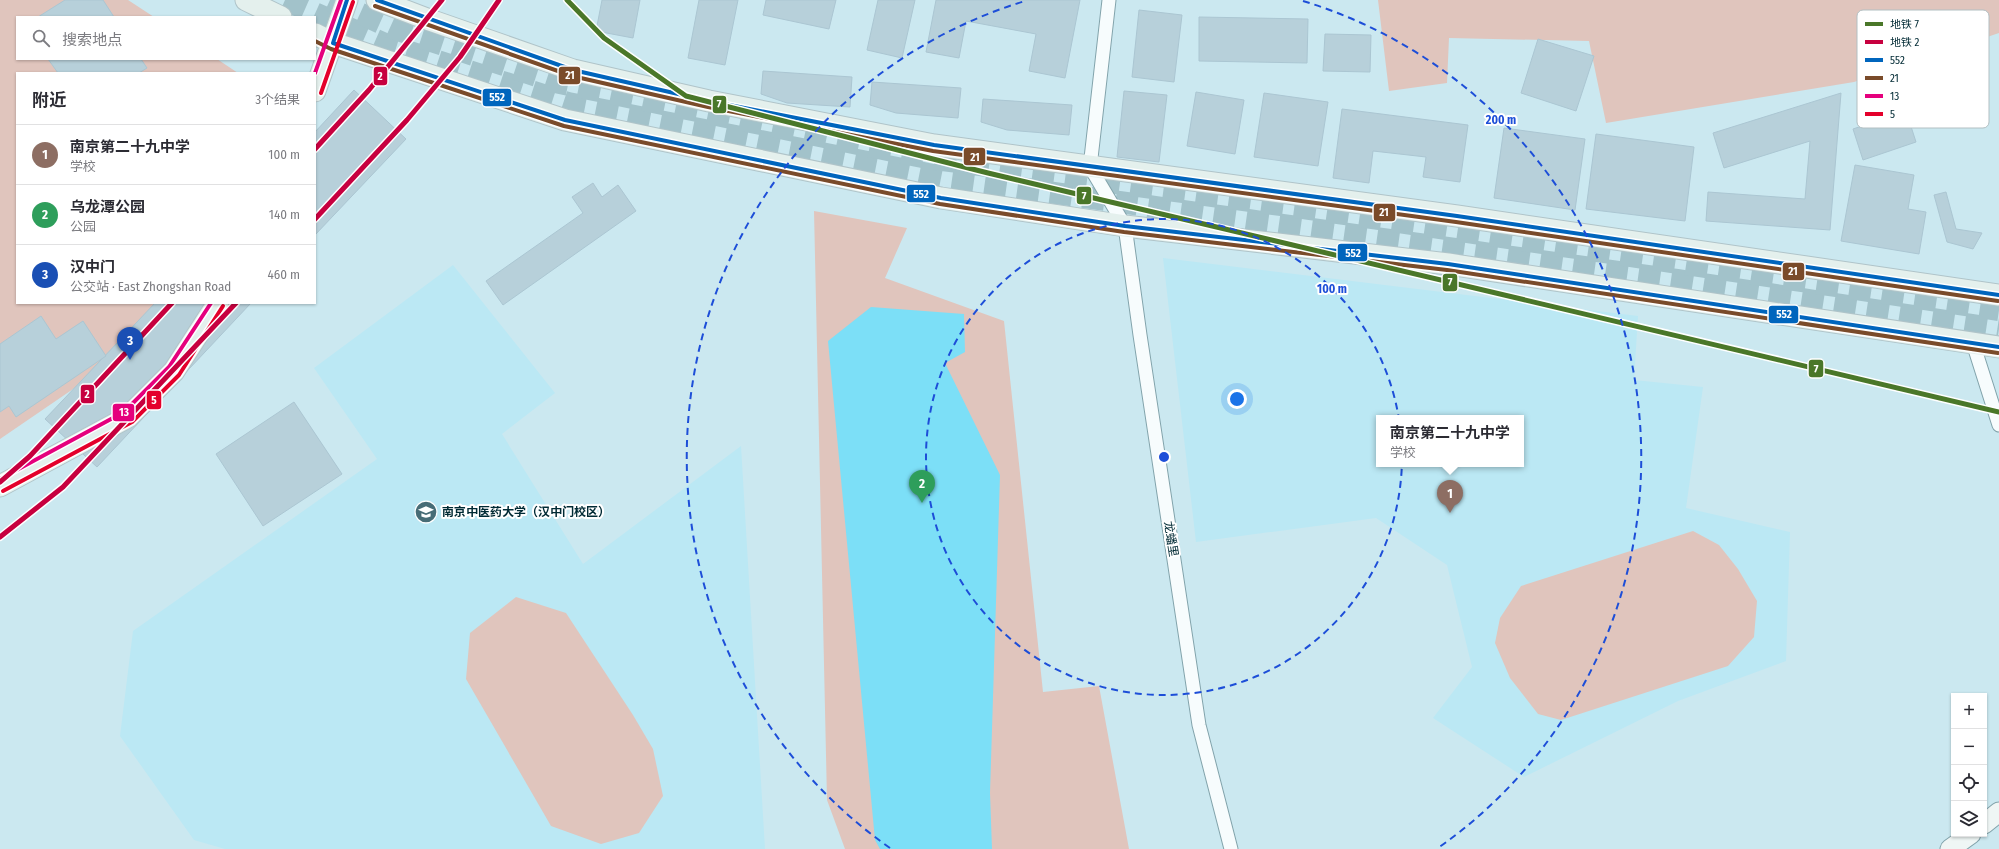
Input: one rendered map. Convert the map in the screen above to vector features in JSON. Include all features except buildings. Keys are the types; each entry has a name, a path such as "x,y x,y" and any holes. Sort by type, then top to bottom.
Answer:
{"main road":[{"path":"246,0 279,16"},
{"path":"316,85 324,39 347,0"},
{"path":"377,0 573,70 709,101 934,145 1457,216 1999,295"},
{"path":"324,39 565,120 941,198 1125,226 1448,264 1999,347"},
{"path":"0,486 128,418 174,371 217,304"},
{"path":"1987,822 1999,812"},
{"path":"1950,849 1967,837"}],"street":[{"path":"1109,0 1090,166 1125,226"},
{"name":"龙蟠里","path":"1125,226 1199,725 1231,849"},
{"path":"1973,344 1999,424"}],"shaded area":[{"path":"0,0 128,0 152,16 16,16 16,60 218,60 236,72 16,72 16,304 171,304 136,346 0,439"},
{"path":"1378,0 1999,0 1999,33 1989,36 1989,10 1857,10 1857,81 1854,82 1606,123 1589,41 1449,38 1447,83 1389,91"},
{"path":"814,211 907,228 885,278 1004,321 1043,692 1099,686 1129,849 845,849 827,800"},
{"path":"1163,258 1638,316 1634,380 1703,387 1686,508 1790,532 1786,661 1678,701 1524,777 1433,718 1472,667 1447,565 1376,518 1196,542"},
{"name":"南京中医药大学（汉中门校区）","path":"453,265 555,393 502,434 583,564 741,446 765,849 225,849 194,840 120,736 133,631 377,459 314,368"},
{"path":"1693,531 1719,545 1738,569 1757,601 1754,637 1728,666 1561,720 1538,714 1510,678 1495,643 1500,618 1521,586"},
{"path":"516,597 566,613 633,715 653,749 663,796 639,833 601,844 551,826 466,679 470,633"}],"water":[{"path":"871,307 964,314 965,352 945,363 1000,475 990,793 992,849 880,849 875,840 828,341"}],"tunnel":[{"path":"285,0 385,44 568,103 948,178 1677,280 1999,329"},
{"path":"330,0 392,28 555,82 927,158 1310,209 1999,310"}],"metro line":[{"name":"2","path":"316,148 369,90 442,0"},
{"name":"2","path":"316,218 407,120 460,57 499,0"},
{"name":"7","path":"567,0 604,38 686,96 988,173 1999,412"},
{"name":"2","path":"0,482 30,456 171,304"},
{"name":"2","path":"0,537 63,487 235,304"}],"transit line":[{"name":"13","path":"315,72 341,0"},
{"name":"552","path":"347,0 333,43 565,120 941,198 1125,226 1448,264 1999,347"},
{"name":"552","path":"377,0 573,70 709,101 934,145 1457,216 1999,295"},
{"name":"5","path":"321,93 353,2"},
{"name":"21","path":"375,6 572,76 708,107 933,151 1456,222 1998,301"},
{"name":"21","path":"316,42 331,49 564,126 940,204 1124,232 1447,270 1998,353"},
{"name":"13","path":"0,479 124,412 169,367 210,304"},
{"name":"5","path":"3,491 132,422 179,375 223,306"}],"place":[{"name":"汉中门","path":"130,360"},
{"name":"乌龙潭公园","path":"922,503"},
{"name":"南京中医药大学（汉中门校区）","path":"426,512"},
{"name":"南京第二十九中学","path":"1450,513"}]}
